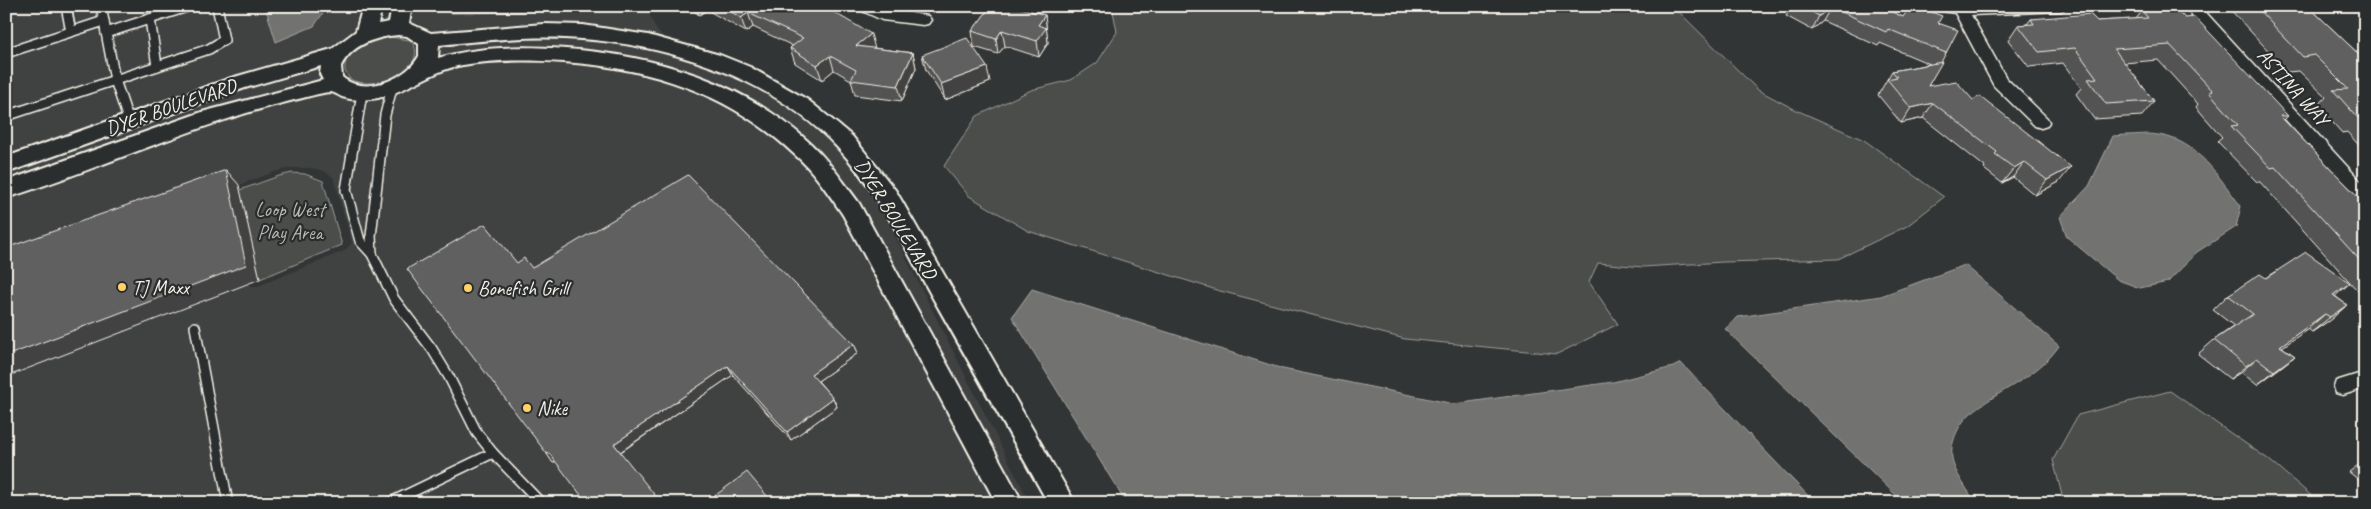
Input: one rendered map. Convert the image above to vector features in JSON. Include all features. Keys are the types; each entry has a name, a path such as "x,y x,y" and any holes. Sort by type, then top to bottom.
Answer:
{"street":[{"path":"365,35 373,6"},
{"path":"398,28 402,6"},
{"path":"865,6 882,15 923,20"},
{"path":"1940,6 1961,10 2007,10 2061,6"},
{"name":"ASTINA WAY","path":"2191,6 2365,197"},
{"path":"1961,10 2000,82 2041,122"},
{"path":"398,28 411,29 421,33 428,40 431,49 428,60 419,71 407,81 392,88 362,94 346,91 335,84 330,75 331,65 338,54 349,44 365,35 381,30 398,28"},
{"name":"DYER BOULEVARD","path":"428,40 522,31 582,32 652,41 724,64 775,88 827,124 862,160 888,197 1062,503"},
{"name":"DYER BOULEVARD","path":"6,166 238,83 338,54"},
{"name":"DYER BOULEVARD","path":"419,71 463,58 528,55 582,56 647,67 701,84 756,113 796,143 824,172 851,209 1010,503"},
{"name":"DYER BOULEVARD","path":"6,190 239,107 335,84"},
{"path":"2343,387 2365,380"}],"lane":[{"path":"66,6 71,32"},
{"path":"101,6 115,80 129,122"},
{"path":"106,33 190,6"},
{"path":"6,116 209,50 224,40 217,6"},
{"path":"150,19 157,66"},
{"path":"6,53 104,21"},
{"path":"372,254 371,236 386,115 392,88"},
{"path":"362,94 346,190 360,241 372,254 394,298 432,349 449,377 477,432 493,453 540,503"},
{"path":"195,327 228,503"},
{"path":"389,503 493,453"}],"shaded area":[{"path":"6,6 265,6 276,41 314,26 328,6 364,6 355,34 333,50 6,159"},
{"path":"265,6 328,6 314,26 276,42"},
{"path":"411,6 445,6 449,13 523,12 529,6 646,6 656,29 663,37 585,26 524,25 435,33 419,24 409,22"},
{"path":"445,6 529,6 523,12 449,13"},
{"path":"518,37 577,38 646,47 718,69 767,93 818,129 852,165 876,199 1030,503 1024,503 861,205 834,167 805,138 764,107 708,78 654,61 587,50 532,49 438,59 440,44"},
{"path":"524,61 577,62 641,73 693,90 748,118 788,149 815,176 840,214 995,503 6,503 6,197 240,112 326,92 340,98 361,100 426,75 461,64","holes":["293,168 312,168 324,171 333,177 352,243 344,251 258,286 252,286 249,283 239,185 277,171"]},
{"path":"322,64 321,81 237,101 6,184 6,172 239,89"},
{"path":"2146,134 2172,138 2196,152 2215,172 2241,206 2236,227 2197,252 2168,282 2140,288 2118,280 2067,237 2060,217 2089,186 2113,136"},
{"path":"1965,265 2059,346 2040,367 1970,414 1957,431 1954,438 1952,459 1959,476 1975,503 1904,503 1725,329 1738,317 1881,296"},
{"path":"1032,289 1283,369 1454,404 1613,382 1673,367 1681,363 1815,503 1126,503 1012,317"}],"green space":[{"path":"1112,6 1673,6 1758,90 1794,109 1864,140 1944,197 1907,226 1838,259 1723,262 1643,267 1598,263 1589,282 1618,324 1557,354 1405,339 1220,291 1028,231 969,196 944,166 977,116 1031,90 1071,80 1097,63 1117,32"},
{"path":"391,37 408,40 414,44 415,55 412,64 394,78 382,81 370,83 350,79 345,71 345,63 349,56 365,45"},
{"name":"Loop West Play Area","path":"292,173 305,174 323,181 342,245 260,279 240,190"},
{"path":"2170,391 2268,459 2320,503 2064,503 2053,460 2078,415"}],"building":[{"path":"722,6 823,6 871,34 856,46 913,53 898,86 851,80 856,70 830,56 817,65 790,48 803,38 748,13 741,18"},
{"path":"991,6 1014,6 1045,15 1038,25 1046,28 1037,41 1002,30 996,39 972,31"},
{"path":"1801,6 1880,6 1903,17 1910,6 1916,6 1942,16 1938,23 1958,30 1946,53 1888,29 1886,32 1831,7 1819,16"},
{"path":"2255,6 2308,6 2365,60 2365,120 2363,117 2358,118 2333,90 2348,89 2314,55 2303,57"},
{"path":"2174,7 2185,18 2195,17 2288,116 2280,116 2365,204 2365,266 2275,167 2271,168 2231,126 2238,125 2209,92 2213,91 2170,45 2114,49 2154,101 2106,104 2088,79 2097,78 2075,48 2039,52 2018,25 2034,24 2031,19 2090,14 2097,21 2148,18 2142,11"},
{"path":"967,38 987,67 941,84 922,55"},
{"path":"1942,62 1928,86 1956,81 1973,100 1980,96 2071,167 2047,180 2024,162 2014,168 1995,154 1997,152 1933,103 1911,108 1887,79 1897,77 1892,71"},
{"name":"TJ Maxx","path":"226,170 246,265 6,356 6,248"},
{"path":"688,175 854,344 811,374 833,398 787,432 728,366 614,444 661,503 587,503 549,453 547,454 407,269 485,224 517,263 524,258 532,268"},
{"path":"2306,252 2350,283 2333,295 2347,305 2330,317 2325,314 2280,346 2295,356 2274,371 2257,358 2246,366 2214,340 2253,314 2228,295 2260,274 2266,278"},
{"path":"747,472 773,503 705,503"}],"place":[{"name":"TJ Maxx","path":"122,287"},
{"name":"Bonefish Grill","path":"468,288"},
{"name":"Nike","path":"527,408"}]}
